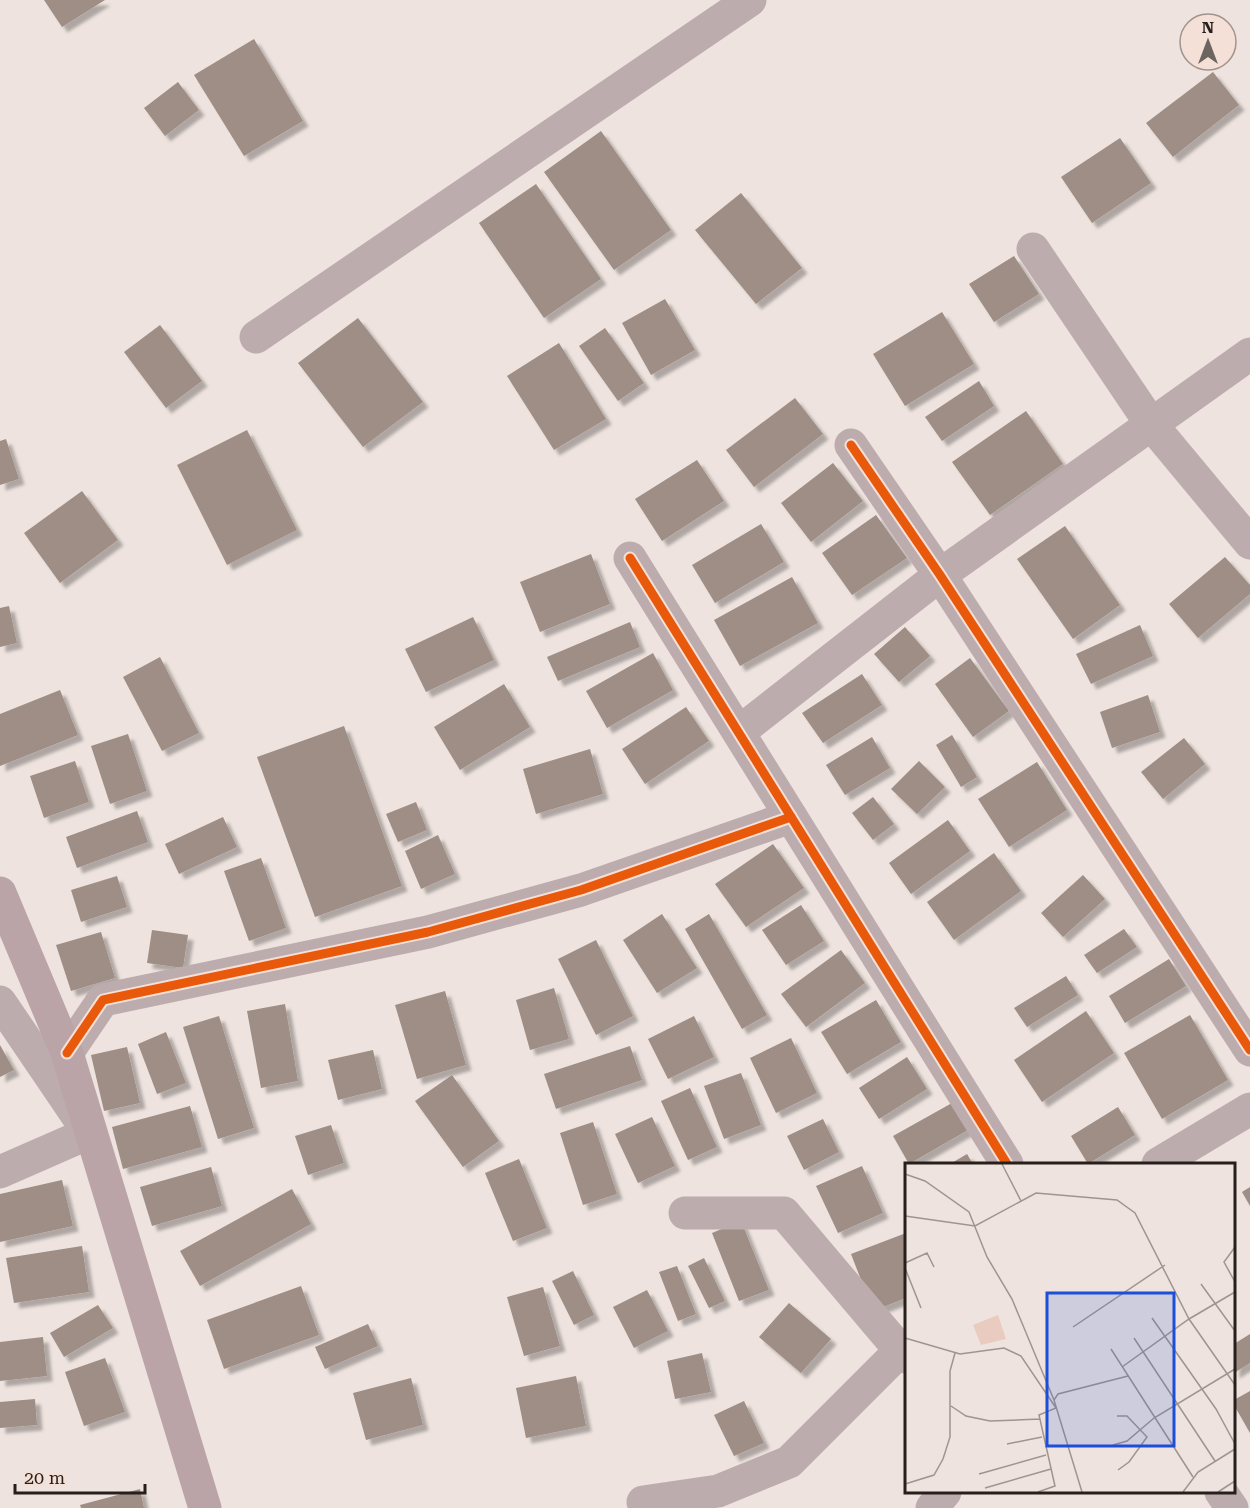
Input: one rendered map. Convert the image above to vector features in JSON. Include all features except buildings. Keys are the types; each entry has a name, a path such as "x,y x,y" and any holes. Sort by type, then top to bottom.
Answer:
{"highway":[{"path":"0,892 67,1053 89,1133 205,1508"}],"street":[{"path":"256,337 750,0"},
{"path":"1033,249 1151,424 1250,543"},
{"path":"739,732 940,575 1250,354"},
{"path":"851,445 940,575 1250,1050"},
{"path":"630,558 1006,1163"},
{"path":"67,1053 103,1000 428,932 581,890 791,817"},
{"path":"0,1002 89,1133 0,1172"},
{"path":"1160,1163 1250,1109"},
{"path":"643,1502 718,1491 789,1462 904,1351 784,1213 685,1213"},
{"path":"932,1508 943,1493"},
{"path":"1222,1493 1232,1508"}],"cycle path":[{"path":"851,445 940,575 1250,1050"},
{"path":"630,558 1006,1163"},
{"path":"67,1053 103,1000 428,932 581,890 791,817"}]}
